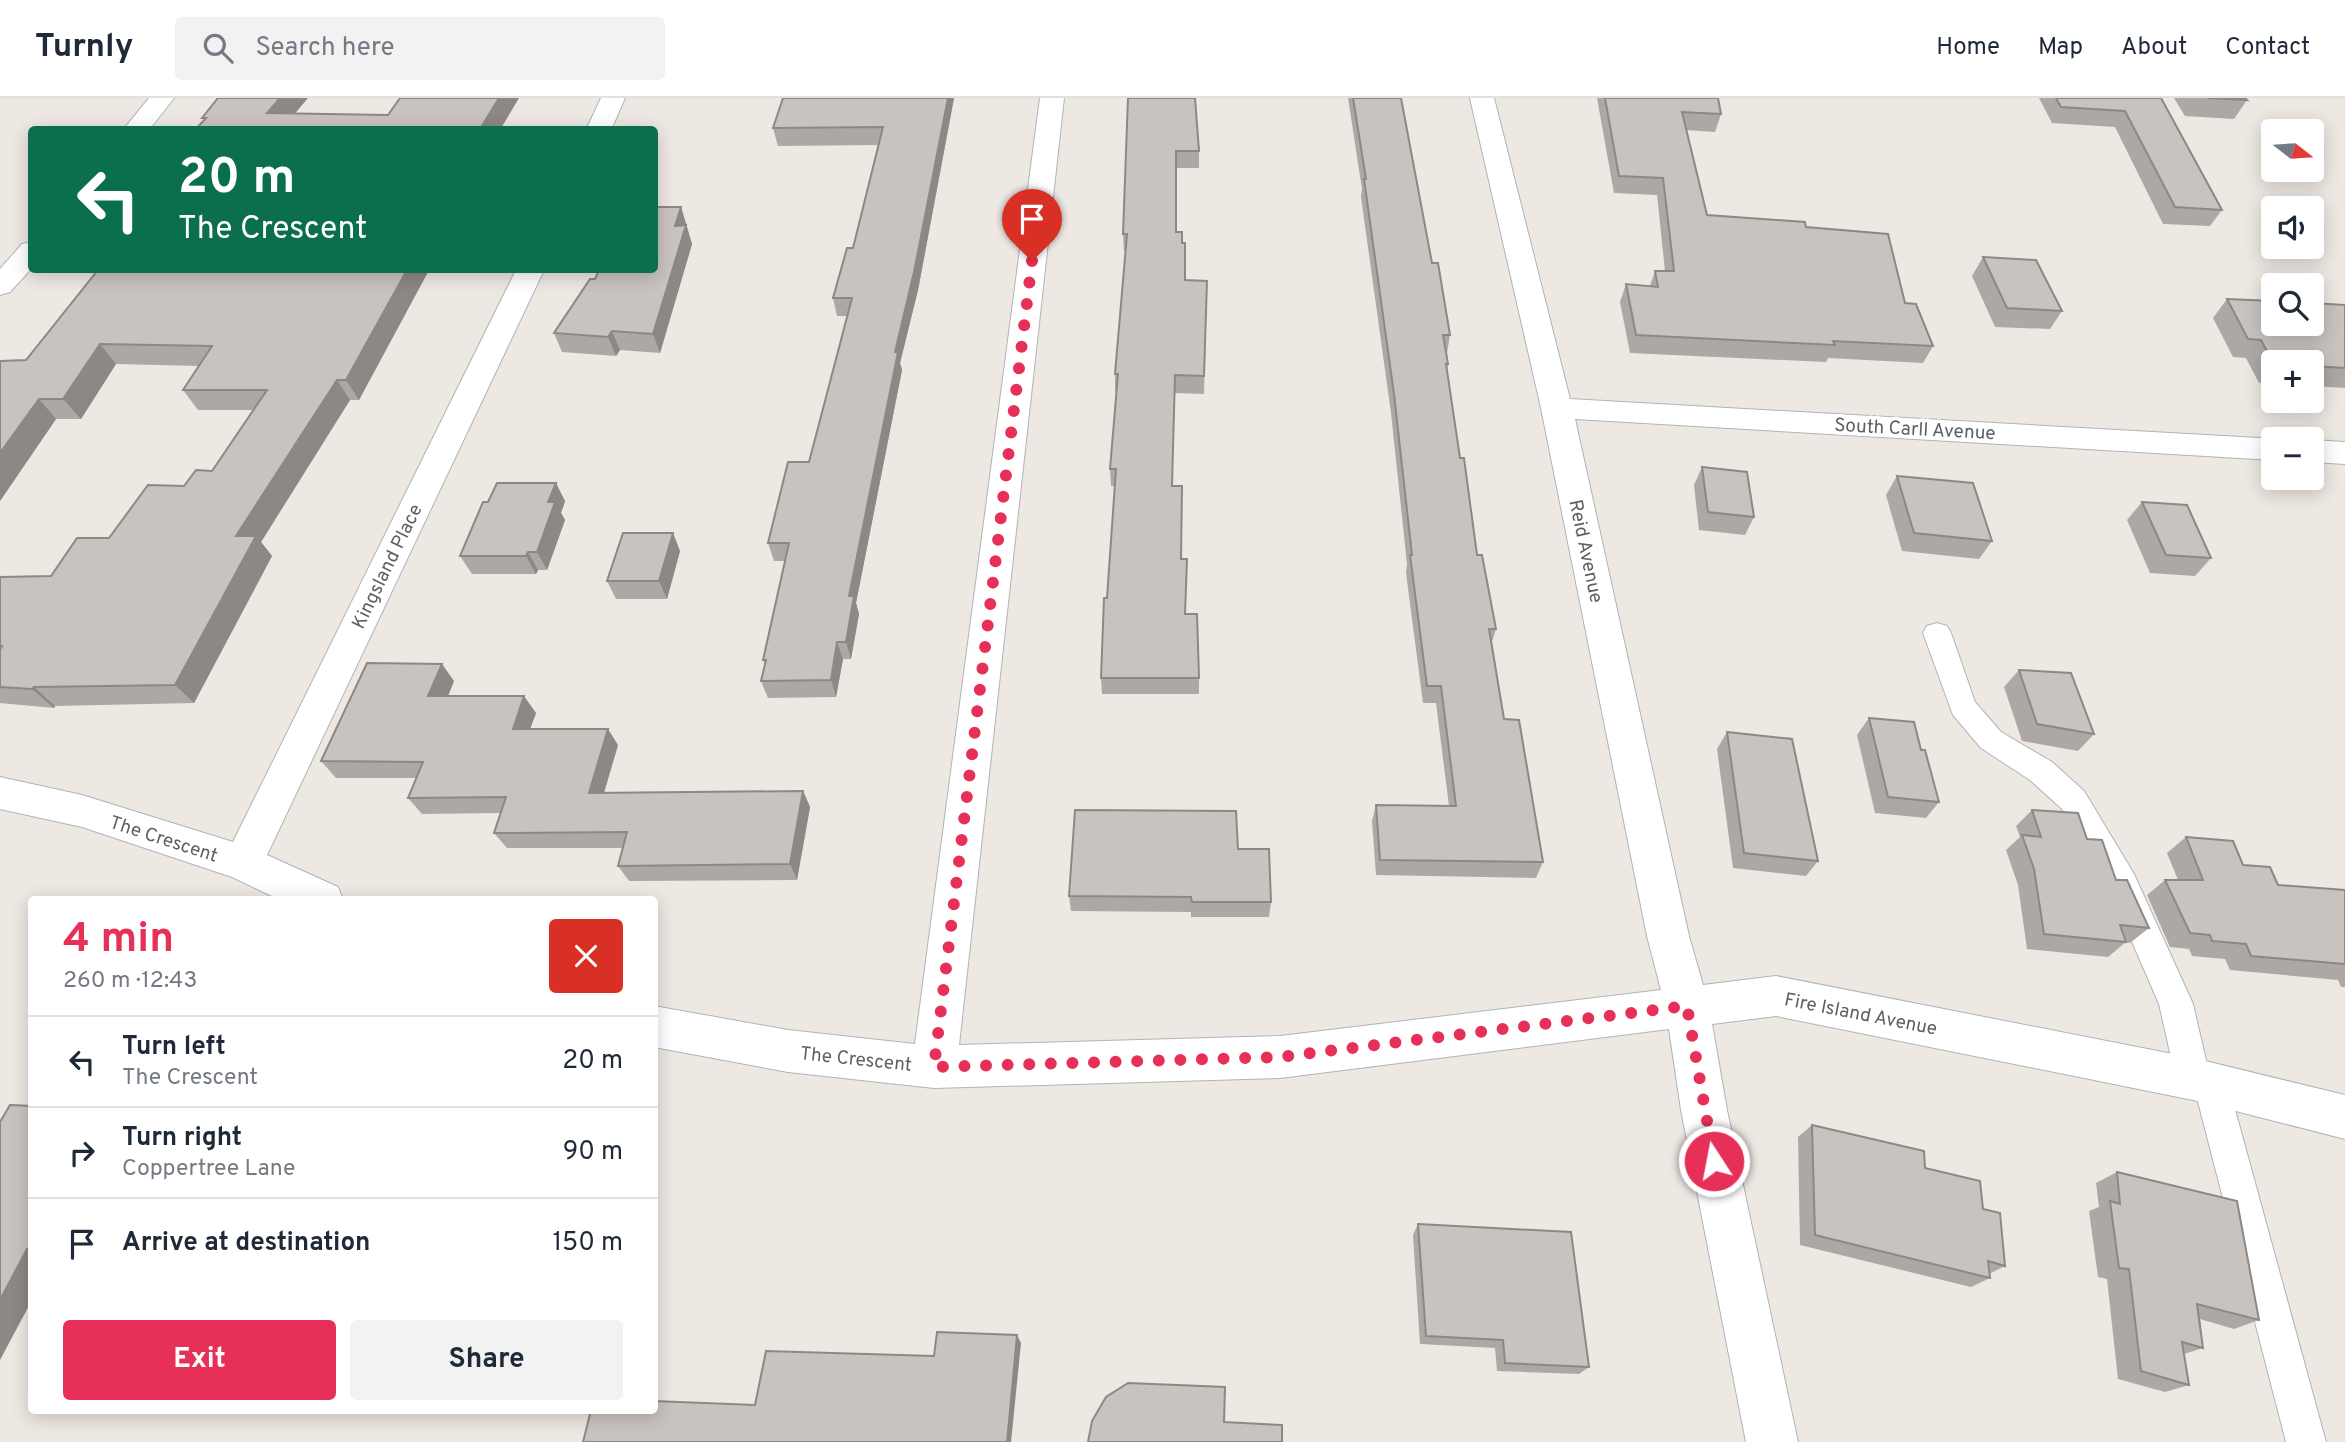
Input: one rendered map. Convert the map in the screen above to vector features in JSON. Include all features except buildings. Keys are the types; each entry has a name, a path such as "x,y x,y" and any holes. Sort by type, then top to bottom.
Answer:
{"street":[{"path":"138,126 162,98"},
{"path":"600,126 613,98"},
{"path":"934,1067 1052,98"},
{"name":"Reid Avenue","path":"1482,98 1557,408 1668,936 1687,1006"},
{"path":"0,286 28,254"},
{"name":"Kingsland Place","path":"243,863 529,273"},
{"name":"South Carll Avenue","path":"1557,408 2261,448"},
{"path":"2324,452 2345,453"},
{"name":"The Crescent","path":"0,793 82,811 243,863 314,896"},
{"name":"Fire Island Avenue","path":"1687,1006 1776,996 2202,1082 2345,1116"},
{"path":"1687,1006 1704,1110 1772,1442"},
{"name":"The Crescent","path":"658,1027 788,1051 934,1067 1280,1057 1687,1006"}],"lane":[{"path":"1937,633 1963,707 1991,740 2041,771 2073,800 2123,884 2176,1004 2202,1082 2306,1442"}],"route":[{"path":"1032,261 934,1067 1280,1057 1687,1006 1714,1161"}]}
